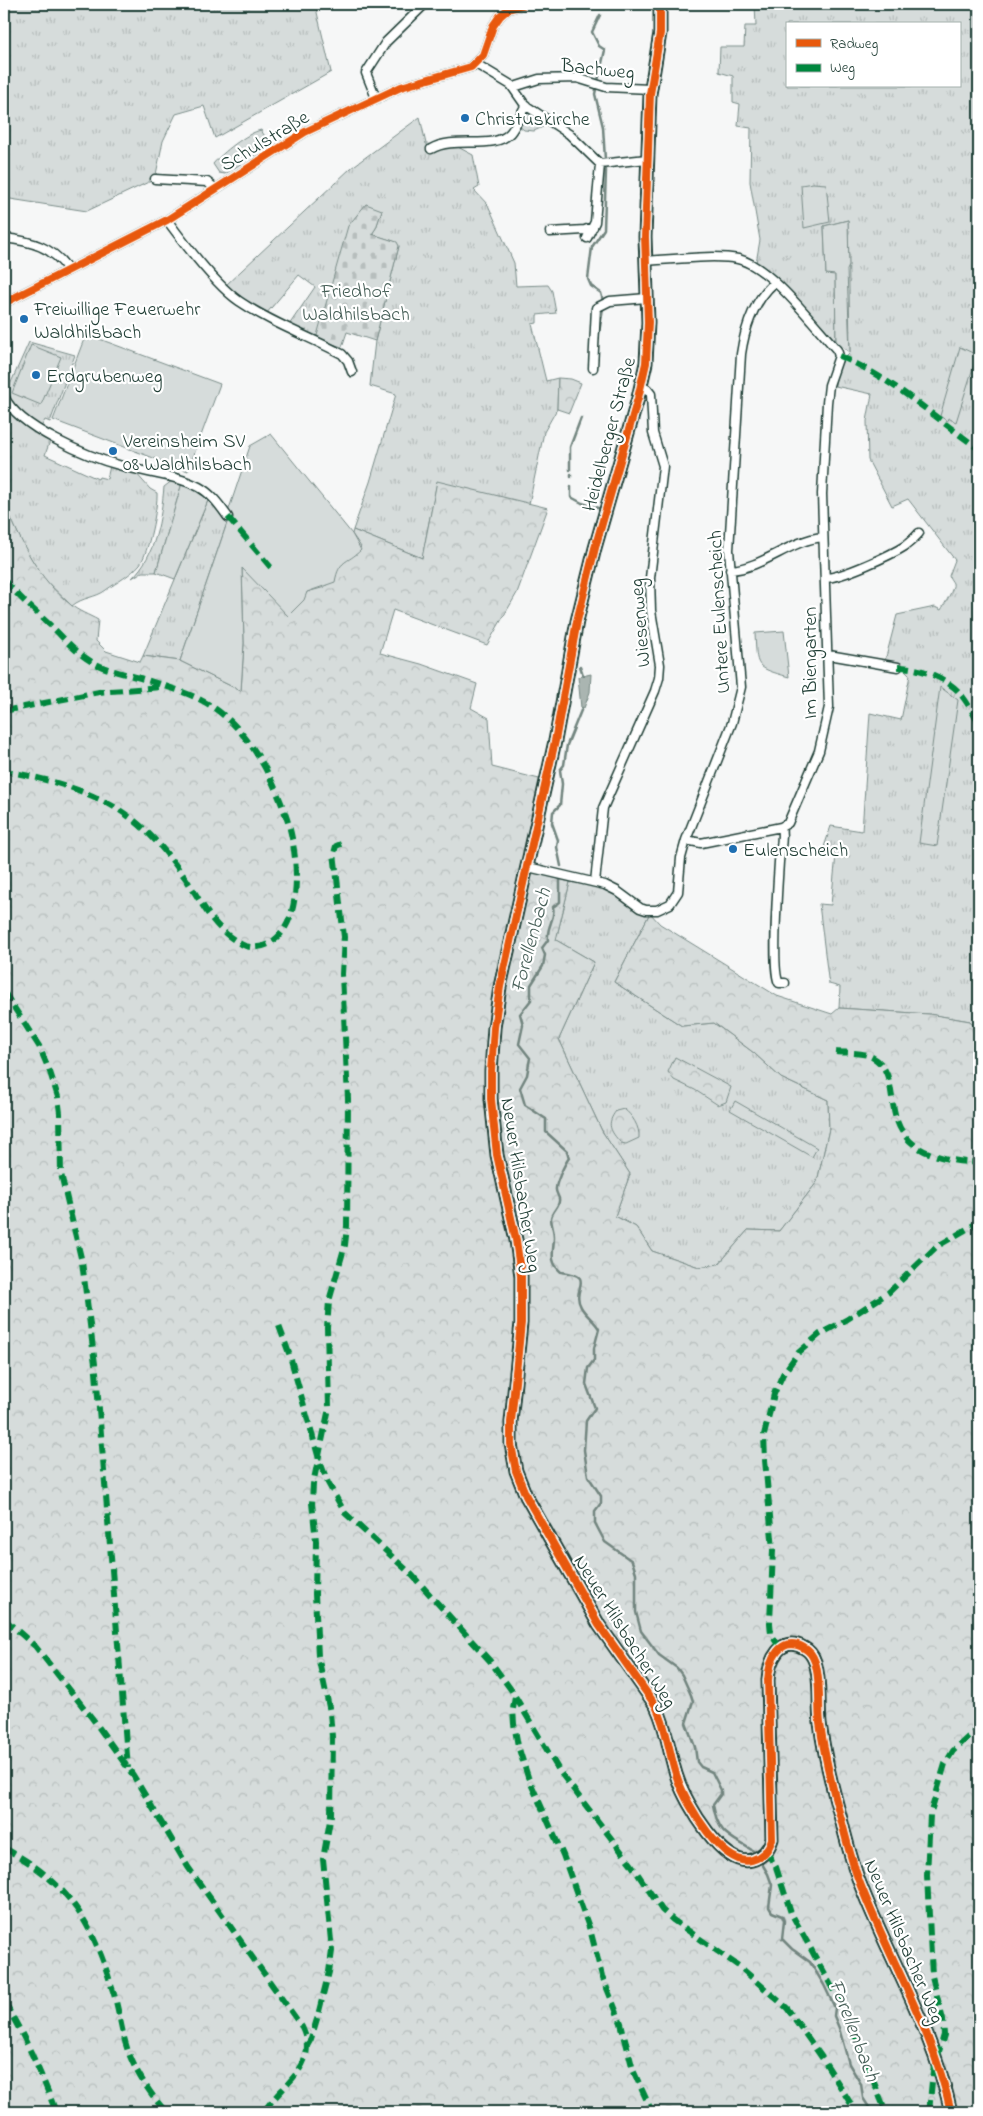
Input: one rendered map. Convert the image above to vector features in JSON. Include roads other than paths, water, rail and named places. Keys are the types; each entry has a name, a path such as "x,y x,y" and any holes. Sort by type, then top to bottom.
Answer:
{"street":[{"path":"376,98 366,73 386,42 425,4"},
{"path":"526,4 508,9 500,16 493,26 483,55 476,64 501,77 514,87 526,105 567,132 600,164"},
{"name":"Heidelberger Straße","path":"528,867 554,749 577,621 595,548 641,386 648,340 645,261 650,89 660,33 660,4"},
{"name":"Schulstraße","path":"4,303 167,220 299,136 408,84 465,70 476,64"},
{"name":"Bachweg","path":"514,87 542,79 579,78 606,87 650,89"},
{"path":"431,149 446,142 483,142 500,139 511,132 526,105"},
{"path":"600,164 647,159"},
{"path":"587,238 593,227 600,164"},
{"path":"155,179 208,182 216,189"},
{"path":"167,220 220,284 234,297 260,314 342,354 347,359 352,372"},
{"path":"550,232 585,230 593,227"},
{"path":"4,238 26,241 44,248 61,259 68,270"},
{"path":"645,261 738,259 756,266 775,282"},
{"name":"Im Biengarten","path":"775,282 837,350 839,356 830,385 827,403 822,494 830,704 825,732 791,819 787,824 781,826"},
{"name":"Untere Eulenscheich","path":"528,867 595,882 614,889 640,908 651,911 662,909 671,902 678,892 681,858 686,840 732,723 740,697 741,669 730,570 730,529 742,347 747,326 756,304 775,282"},
{"path":"593,368 596,308 610,301 647,298"},
{"name":"Wiesenweg","path":"595,882 603,808 655,691 660,675 650,585 663,466 653,433 651,394 641,386"},
{"path":"4,396 16,415 48,435 105,460 194,484 209,494 228,517"},
{"path":"825,578 838,577 897,550 909,543 919,533"},
{"path":"730,570 743,568 810,539 823,537"},
{"path":"828,655 898,667"},
{"path":"686,840 701,843 781,826 783,837 779,867 776,961 778,981 785,983"},
{"name":"Neuer Hilsbacher Weg","path":"528,867 498,998 491,1071 491,1099 497,1155 516,1240 521,1276 521,1323 510,1428 514,1461 519,1480 538,1518 599,1625 656,1706 663,1720 676,1775 684,1793 719,1846 737,1860 751,1861 761,1856 770,1846 772,1839 768,1680 771,1660 780,1648 792,1644 804,1648 812,1656 817,1671 824,1748 855,1869 866,1899 933,2048 951,2112"}],"waterway":[{"path":"600,15 592,32 599,46 605,50 595,94 603,127 605,160"},
{"path":"603,301 601,293 591,286 588,279 592,247 604,229 606,170"},
{"path":"598,339 603,308"},
{"name":"Forellenbach","path":"570,470 570,447 581,418"},
{"name":"Forellenbach","path":"571,487 571,497 598,508"},
{"name":"Forellenbach","path":"580,666 583,675"},
{"name":"Forellenbach","path":"561,866 557,847 558,840 552,823 553,812 560,805 562,784 560,770 564,765 567,745 582,708"},
{"name":"Forellenbach","path":"560,879 560,902 553,907 554,912 548,930 548,940 542,948 545,955 543,966 531,985 531,1000 520,1014 523,1025 519,1044 530,1058 527,1075 520,1088 525,1105 546,1119 546,1132 567,1151 569,1158 556,1187 559,1203 551,1218 554,1237 553,1260 561,1272 578,1276 581,1280 578,1300 585,1313 599,1329 594,1348 594,1360 588,1368 586,1384 595,1408 586,1421 584,1450 588,1476 601,1496 601,1503 595,1511 595,1523 605,1542 632,1561 636,1573 636,1612 641,1631 659,1655 677,1668 691,1695 693,1701 686,1723 695,1747 697,1762 701,1767 712,1772 721,1790 721,1794 713,1805 719,1824 728,1835 756,1853"},
{"name":"Forellenbach","path":"761,1862 772,1885 769,1907 772,1912 782,1916 784,1921 782,1939 810,1962 824,1985 835,2008 834,2016 849,2064 861,2084 863,2098 872,2112"}],"place":[{"name":"Christuskirche","path":"465,118"},
{"name":"Freiwillige Feuerwehr Waldhilsbach","path":"24,319"},
{"name":"Erdgrubenweg","path":"36,375"},
{"name":"Vereinsheim SV 08 Waldhilsbach","path":"113,451"},
{"name":"Eulenscheich","path":"733,849"}],"park label":[{"name":"Friedhof Waldhilsbach","path":"356,302"}]}
